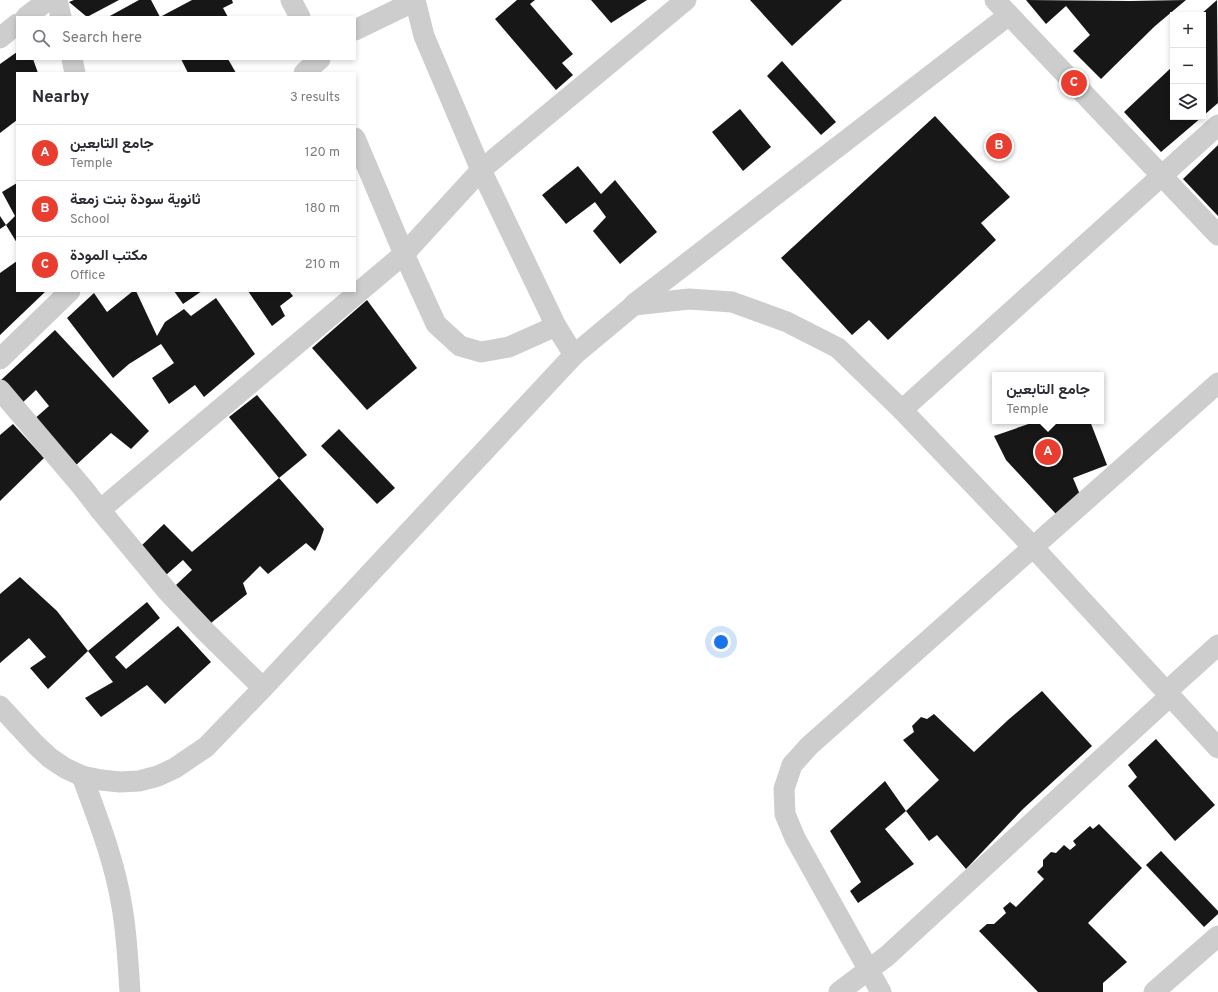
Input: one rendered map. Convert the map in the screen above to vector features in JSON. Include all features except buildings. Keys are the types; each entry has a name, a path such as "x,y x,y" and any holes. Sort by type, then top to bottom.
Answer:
{"street":[{"path":"27,16 48,0"},
{"path":"57,0 61,16"},
{"path":"291,0 299,16"},
{"path":"356,30 415,0 424,36 480,170 556,326 574,355"},
{"path":"100,510 404,254 480,170 686,0"},
{"path":"995,0 1218,235"},
{"path":"0,706 50,758 65,768 82,776 101,780 139,781 158,776 175,768 206,747 574,355 634,305 1009,15"},
{"path":"0,38 16,25"},
{"path":"72,60 75,72"},
{"path":"305,72 319,60"},
{"path":"320,60 326,72"},
{"path":"902,410 1218,125"},
{"path":"356,140 404,254 436,324 460,346 481,352 509,347 556,326"},
{"path":"0,359 69,292"},
{"path":"634,305 689,299 732,302 787,322 838,348 902,410 1033,547 1218,748"},
{"path":"881,992 795,838 785,814 784,789 792,765 809,746 1218,383"},
{"path":"0,390 168,592 263,688"},
{"path":"840,992 870,970 904,940 1168,694 1218,645"},
{"path":"82,776 107,844 118,886 125,928 130,992"},
{"path":"1154,992 1218,936"}],"place":[{"name":"مكتب المودة","path":"1074,83"},
{"name":"ثانوية سودة بنت زمعة","path":"999,146"},
{"name":"جامع التابعين","path":"1048,452"}]}
